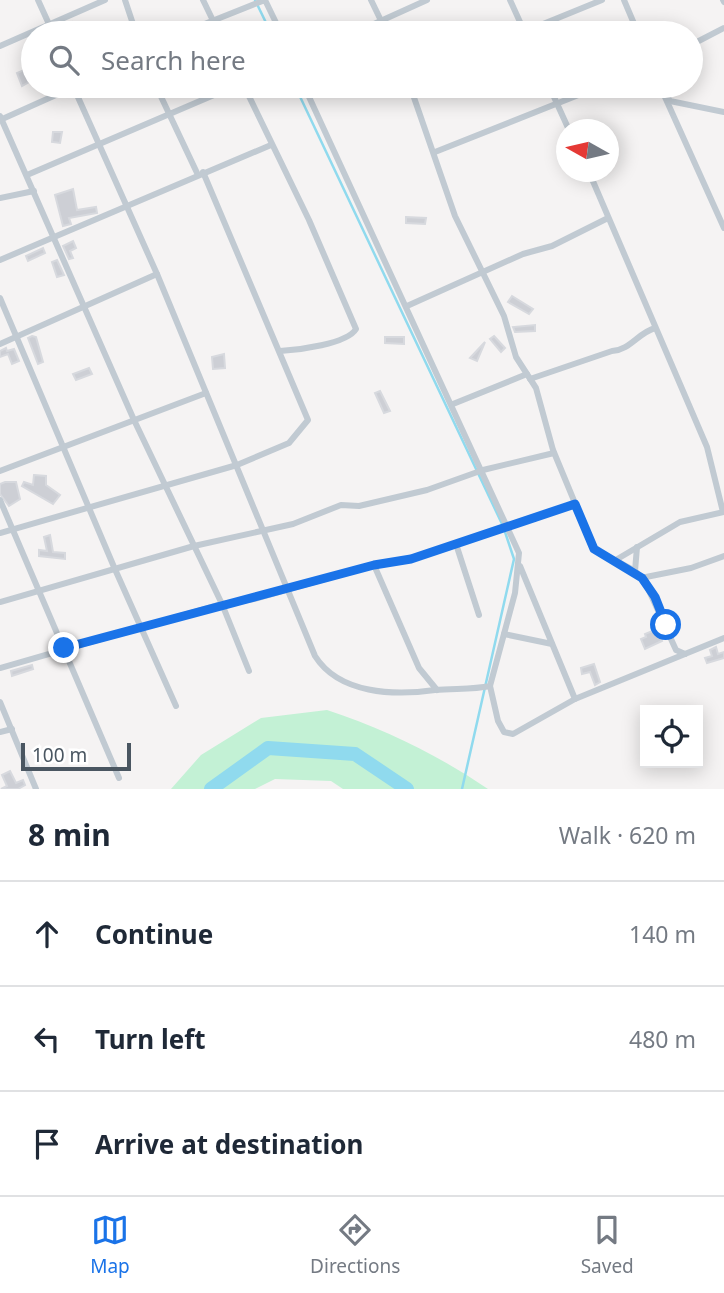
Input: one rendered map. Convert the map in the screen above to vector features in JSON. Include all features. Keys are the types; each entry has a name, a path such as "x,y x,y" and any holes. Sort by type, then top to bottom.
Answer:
{"street":[{"path":"38,0 49,21"},
{"path":"55,21 105,0"},
{"path":"125,0 132,21"},
{"path":"203,0 213,20 265,0 275,21"},
{"path":"371,0 380,20 427,0"},
{"path":"510,0 518,21"},
{"path":"551,21 601,0"},
{"path":"624,0 633,21"},
{"path":"703,39 724,28"},
{"path":"0,46 21,36"},
{"path":"47,98 0,119 134,420 222,604 249,671"},
{"path":"79,98 157,274 315,656 325,672 371,690 400,694 487,687"},
{"path":"0,533 237,465 289,443 308,420 201,173 161,98"},
{"path":"27,175 208,98"},
{"path":"249,98 309,220 356,329 350,335 323,345 280,351"},
{"path":"310,98 509,525 519,553 520,566 505,634 487,687 504,733 509,734 575,699 619,684 724,638"},
{"path":"415,98 455,216 505,316 516,357 543,404 554,453 594,549 635,571 642,578 655,597 676,649 673,659"},
{"path":"554,98 564,119"},
{"path":"435,152 572,98"},
{"path":"665,98 724,228"},
{"path":"668,98 670,101 724,113"},
{"path":"0,260 271,145"},
{"path":"593,182 706,447 723,512 680,522 614,561"},
{"path":"0,198 34,191"},
{"path":"407,306 523,254 552,246 608,218"},
{"path":"0,344 157,274"},
{"path":"0,298 176,706"},
{"path":"453,404 612,351 623,351 645,331 655,328"},
{"path":"0,471 206,393"},
{"path":"0,602 38,588 194,545 293,524 341,505 359,506 427,490 483,470 554,453"},
{"path":"0,500 118,778"},
{"path":"0,668 222,604 287,590 374,565 411,559 575,504"},
{"path":"456,544 479,615"},
{"path":"635,571 637,547"},
{"path":"642,578 691,568 724,556"},
{"path":"374,565 419,668 437,690"},
{"path":"520,566 575,699"},
{"path":"505,634 552,644"},
{"path":"676,649 685,654"},
{"path":"0,702 36,789"},
{"path":"0,732 12,729"}],"green space":[{"path":"327,710 410,744 488,789 343,789 331,781 275,779 255,789 171,789 201,755 261,718"}],"building":[{"path":"53,132 62,132 60,143 52,142"},
{"path":"73,189 77,210 96,207 97,213 69,218 71,224 63,226 55,195"},
{"path":"406,217 426,218 425,224 406,223"},
{"path":"73,241 76,248 70,251 73,258 69,259 63,246"},
{"path":"43,248 45,253 28,261 26,256"},
{"path":"57,260 64,275 57,277 52,262"},
{"path":"512,296 533,309 529,314 508,302"},
{"path":"535,325 535,331 515,332 513,327"},
{"path":"494,336 505,348 501,352 490,339"},
{"path":"36,337 43,362 38,364 28,338"},
{"path":"385,337 404,337 404,344 385,343"},
{"path":"485,342 477,361 470,358"},
{"path":"6,348 7,351 14,349 19,361 12,364 8,354 0,357 0,351"},
{"path":"224,354 225,368 213,369 212,357"},
{"path":"89,368 92,374 76,380 73,374"},
{"path":"380,391 390,411 384,413 375,393"},
{"path":"34,475 46,476 46,485 60,495 53,504 22,486 24,482 33,485"},
{"path":"16,482 20,499 9,506 0,494 0,484"},
{"path":"50,535 53,552 65,553 65,559 39,556 39,550 47,551 44,537"},
{"path":"657,629 662,641 645,649 641,639 646,637 645,634"},
{"path":"716,647 718,654 724,652 724,658 707,663 705,658 712,656 710,650"},
{"path":"594,664 600,682 595,685 590,672 582,674 581,668"},
{"path":"32,665 33,669 12,676 11,671"},
{"path":"10,771 16,783 23,780 25,785 18,789 1,789 7,786 2,775"}],"waterway":[{"path":"255,0 265,21"},
{"path":"301,98 503,526 514,559 462,789"},
{"path":"211,789 268,748 355,754 407,789"}],"route":[{"path":"64,648 374,565 411,559 575,504 594,549 635,571 642,578 655,597 666,625"}]}
